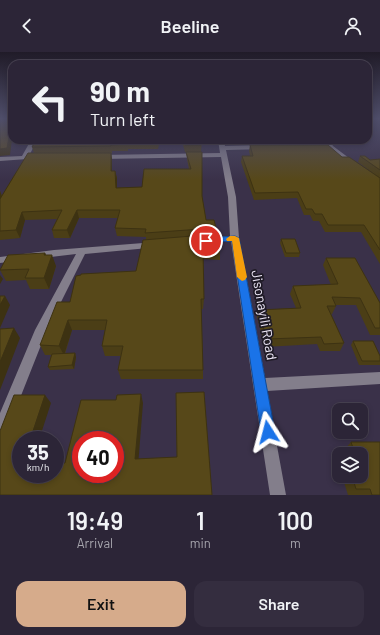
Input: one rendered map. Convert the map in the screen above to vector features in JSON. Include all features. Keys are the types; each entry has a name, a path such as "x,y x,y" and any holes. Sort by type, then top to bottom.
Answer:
{"street":[{"path":"25,157 32,144"},
{"path":"329,144 360,168"},
{"path":"310,146 331,147"},
{"path":"94,157 222,148 267,147"},
{"name":"Jisonayili Road","path":"222,148 232,197 235,238 278,495"},
{"path":"0,159 25,157 48,158"},
{"path":"196,242 235,238"},
{"path":"0,260 54,252 165,244"},
{"path":"0,431 41,330 82,251"},
{"path":"260,385 380,378"}],"building":[{"path":"0,139 8,139 7,148 0,149"},
{"path":"34,144 127,144 111,146 32,147"},
{"path":"185,144 201,144 201,145"},
{"path":"250,145 328,145 342,157 349,157 380,178 380,250 364,225 328,225 322,214 315,214 312,209 306,209 298,192 255,193 242,156 253,156"},
{"path":"186,152 202,152 202,196 206,220 214,220 216,228 145,233 146,229 115,228 120,210 77,210 67,230 52,230 62,210 22,212 16,230 0,231 0,199 28,153 111,153 111,171 115,171 116,188 142,187 144,169 191,169"},
{"path":"360,156 365,156 370,160 380,159 380,170"},
{"path":"217,234 220,250 203,249 204,299 201,299 203,370 118,370 123,346 102,346 107,320 68,320 59,346 40,345 57,302 70,302 76,276 81,274 136,271 143,240"},
{"path":"281,239 295,239 300,253 286,253"},
{"path":"45,253 44,255 52,255 44,278 25,278 29,269 0,270 8,255"},
{"path":"326,258 355,258 380,303 380,328 375,328 360,298 332,297 336,306 327,306 344,343 324,344 321,337 267,339 258,310 301,308 293,286 338,284"},
{"path":"0,296 5,296 0,305"},
{"path":"14,328 0,362 0,329"},
{"path":"353,341 373,341 380,356 380,361 362,361"},
{"path":"75,353 72,365 48,367 52,354"},
{"path":"204,392 212,495 0,495 0,431 14,395 45,395 33,431 12,431 12,483 64,483 64,463 72,435 72,483 124,483 124,431 73,431 81,400 116,400 117,395 141,394 135,459 177,457 176,393"},
{"path":"351,442 380,442 380,495 372,495 370,489 356,489 354,483 368,483 368,447 353,447"}],"slow traffic":[{"path":"230,239 235,238 242,277"}],"route":[{"path":"206,241 235,238 268,432"}]}
